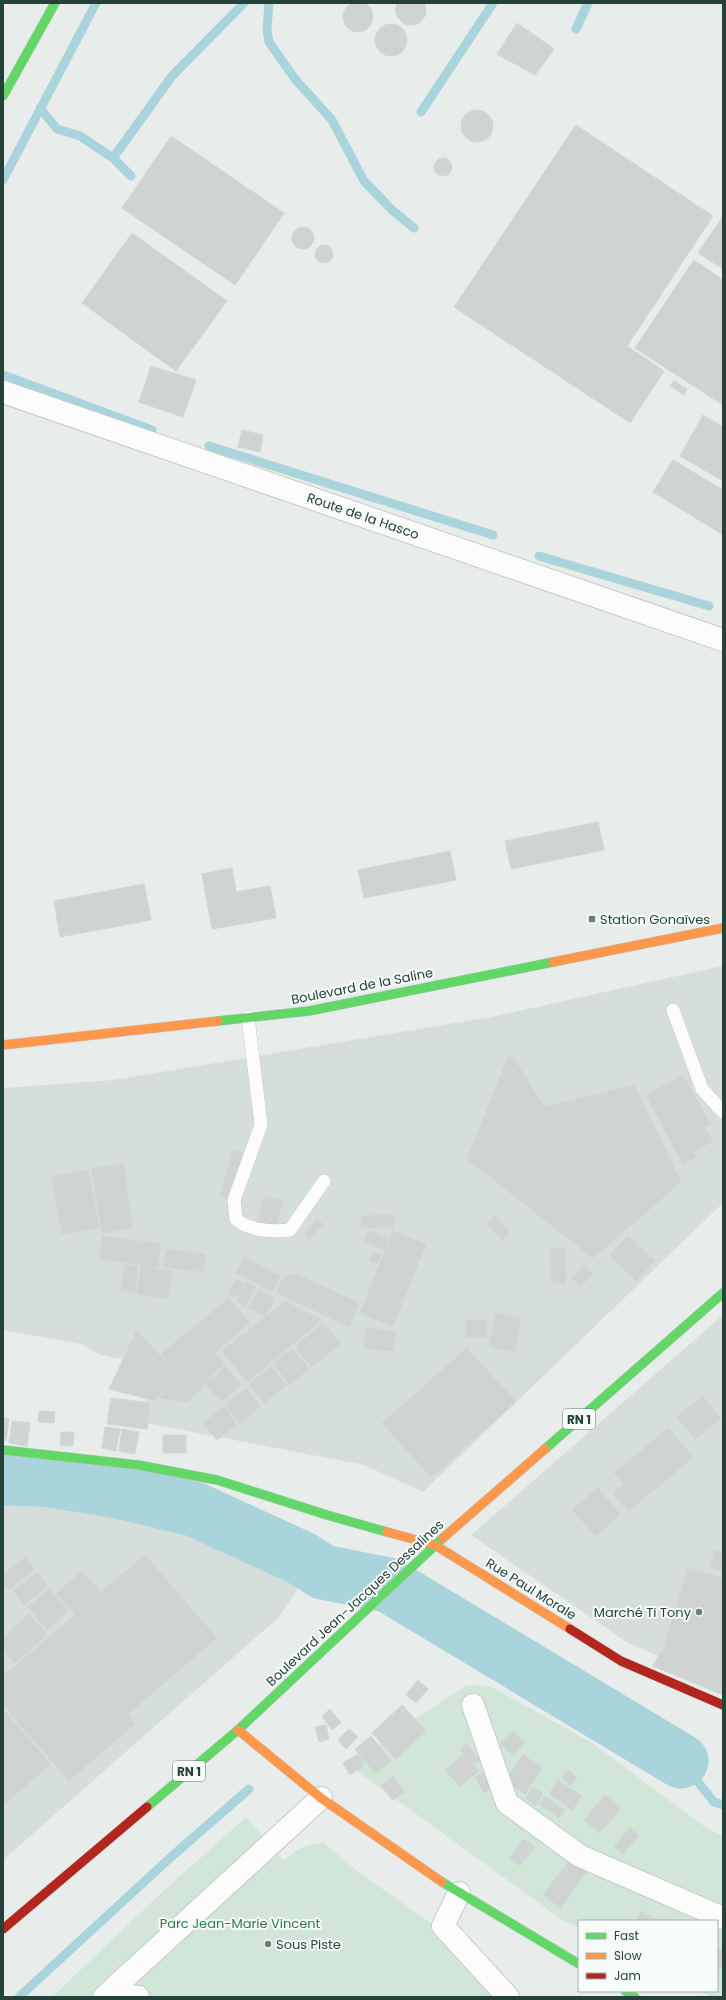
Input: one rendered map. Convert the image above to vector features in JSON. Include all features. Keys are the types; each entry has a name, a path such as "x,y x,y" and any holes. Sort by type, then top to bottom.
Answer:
{"main road":[{"path":"3,96 55,3"},
{"name":"Boulevard de la Saline","path":"3,1046 309,1011 723,928"},
{"name":"Boulevard Jean-Jacques Dessalines","path":"3,1929 238,1730 435,1545 723,1293"},
{"name":"Rue Paul Morale","path":"3,1450 138,1465 217,1480 326,1515 435,1545 621,1660 723,1705"},
{"path":"238,1730 321,1798 459,1893 578,1963"}],"street":[{"name":"Route de la Hasco","path":"3,392 723,640"},
{"path":"473,1705 507,1803 580,1856 723,1918"},
{"path":"106,1995 321,1798"},
{"path":"459,1893 443,1926 508,1997"},
{"path":"106,1995 138,1997"}],"lane":[{"path":"673,1010 702,1089 723,1112"},
{"path":"248,1017 261,1125 234,1200 236,1219 243,1226 276,1232 290,1230 324,1181"}],"shaded area":[{"path":"723,966 723,1203 423,1492 364,1465 146,1423 145,1364 101,1355 81,1344 3,1330 3,1088 113,1080 491,1017"},
{"path":"723,1315 723,1684 628,1643 471,1535"},
{"path":"3,1478 44,1479 125,1492 202,1517 306,1577 278,1618 3,1860"}],"green space":[{"path":"467,1685 490,1686 592,1743 708,1829 723,1836 723,1997 711,1997 702,1992 718,1992 718,1920 578,1920 578,1928 561,1919 347,1764"},
{"name":"Parc Jean-Marie Vincent","path":"246,1817 284,1861 297,1850 312,1844 324,1843 357,1871 435,1926 495,1997 52,1997 158,1896"}],"building":[{"path":"358,2 369,6 373,17 369,28 358,32 347,28 343,17 347,6"},
{"path":"397,3 425,3 426,15 418,24 406,25 397,17 395,11"},
{"path":"517,23 554,49 535,75 497,54"},
{"path":"391,24 402,29 407,40 402,51 391,56 380,51 375,40 380,29"},
{"path":"477,110 488,115 493,126 488,137 477,142 466,137 461,126 466,115"},
{"path":"576,125 713,216 627,346 664,371 630,423 454,307"},
{"path":"171,136 284,213 235,285 122,208"},
{"path":"439,158 447,158 452,163 450,174 447,176 439,176 434,171 434,163"},
{"path":"723,216 723,269 698,253"},
{"path":"303,227 311,230 314,238 311,246 303,249 295,246 292,238 295,230"},
{"path":"132,233 227,301 176,371 82,303"},
{"path":"320,245 328,245 333,250 331,261 328,263 320,263 315,258 315,250"},
{"path":"694,260 723,280 723,405 635,348"},
{"path":"151,366 196,380 183,417 139,402"},
{"path":"674,381 687,389 684,395 670,386"},
{"path":"703,415 723,427 723,481 680,456"},
{"path":"242,430 263,435 260,452 238,447"},
{"path":"673,460 723,490 723,535 653,492"},
{"path":"598,822 604,850 511,869 505,841"},
{"path":"450,851 456,880 364,898 358,870"},
{"path":"232,868 236,892 270,886 276,918 212,929 202,874"},
{"path":"144,884 151,920 60,937 54,901"},
{"path":"512,1056 545,1107 634,1085 681,1182 593,1258 467,1159 508,1058"},
{"path":"683,1075 710,1124 705,1127 713,1141 693,1152 696,1157 683,1164 646,1095"},
{"path":"233,1150 247,1154 233,1201 220,1197"},
{"path":"123,1163 133,1228 102,1233 91,1168"},
{"path":"88,1170 99,1228 62,1234 52,1176"},
{"path":"264,1196 283,1201 276,1227 257,1223"},
{"path":"394,1215 394,1228 361,1228 361,1216"},
{"path":"495,1216 510,1232 503,1240 487,1224"},
{"path":"317,1219 323,1224 310,1240 304,1234"},
{"path":"368,1231 388,1239 384,1249 364,1241"},
{"path":"393,1231 426,1245 393,1326 360,1313"},
{"path":"102,1236 161,1244 158,1267 99,1259"},
{"path":"628,1236 655,1261 636,1281 609,1255"},
{"path":"564,1248 566,1283 552,1284 550,1249"},
{"path":"166,1249 206,1254 203,1272 163,1267"},
{"path":"373,1252 381,1255 377,1264 370,1261"},
{"path":"244,1257 280,1276 273,1292 236,1273"},
{"path":"125,1264 138,1267 135,1293 121,1291"},
{"path":"584,1265 593,1274 581,1286 571,1278"},
{"path":"141,1266 172,1271 168,1299 137,1294"},
{"path":"296,1274 359,1303 350,1327 277,1293 283,1278"},
{"path":"237,1279 245,1283 236,1298 228,1293"},
{"path":"247,1282 256,1287 245,1306 236,1301"},
{"path":"259,1290 275,1300 264,1316 248,1307"},
{"path":"229,1298 250,1323 183,1379 161,1354"},
{"path":"285,1301 322,1320 247,1382 222,1351"},
{"path":"496,1313 521,1318 515,1352 489,1347"},
{"path":"466,1320 487,1320 486,1337 466,1337"},
{"path":"323,1323 341,1343 312,1367 295,1347"},
{"path":"366,1328 396,1332 393,1351 363,1348"},
{"path":"137,1330 181,1379 153,1400 109,1389"},
{"path":"292,1348 309,1369 290,1384 273,1364"},
{"path":"467,1348 516,1402 431,1477 382,1423"},
{"path":"215,1353 224,1363 188,1402 159,1398"},
{"path":"271,1366 287,1385 264,1403 249,1384"},
{"path":"225,1367 241,1384 222,1402 206,1384"},
{"path":"246,1388 261,1406 240,1424 225,1405"},
{"path":"702,1396 721,1418 695,1439 676,1417"},
{"path":"111,1398 150,1403 147,1429 107,1424"},
{"path":"224,1407 237,1425 217,1440 203,1423"},
{"path":"39,1411 55,1412 54,1423 38,1422"},
{"path":"3,1418 9,1419 6,1440 3,1440"},
{"path":"12,1421 30,1423 27,1446 9,1443"},
{"path":"105,1427 120,1429 116,1451 102,1448"},
{"path":"668,1428 693,1457 629,1511 613,1493 624,1484 614,1473"},
{"path":"122,1429 139,1432 135,1454 119,1451"},
{"path":"61,1432 74,1432 73,1446 60,1445"},
{"path":"163,1435 186,1435 186,1453 163,1453"},
{"path":"598,1488 620,1515 595,1536 572,1509"},
{"path":"715,1550 723,1553 723,1571 710,1567"},
{"path":"145,1555 217,1638 128,1714 135,1724 69,1781 3,1705 3,1676 75,1615 56,1593 82,1571 101,1592"},
{"path":"25,1557 35,1569 9,1590 3,1583 3,1575"},
{"name":"Marché Ti Tony","path":"688,1568 723,1578 723,1695 653,1666 664,1647"},
{"path":"37,1572 48,1585 24,1605 13,1591"},
{"path":"49,1589 69,1611 47,1630 28,1607"},
{"path":"29,1614 47,1635 14,1663 3,1650 3,1637"},
{"path":"418,1680 428,1689 416,1703 406,1695"},
{"path":"402,1705 426,1731 396,1759 372,1733"},
{"path":"3,1709 51,1764 3,1805"},
{"path":"330,1709 341,1723 332,1730 322,1716"},
{"path":"326,1725 329,1739 319,1742 315,1727"},
{"path":"349,1729 358,1737 346,1749 338,1740"},
{"path":"513,1731 525,1743 513,1756 500,1743"},
{"path":"371,1736 391,1761 375,1773 355,1749"},
{"path":"467,1744 480,1760 473,1765 479,1771 460,1787 445,1770 464,1754 460,1750"},
{"path":"358,1754 365,1765 350,1775 343,1763"},
{"path":"523,1755 543,1768 525,1794 505,1781"},
{"path":"569,1770 577,1778 570,1786 562,1777"},
{"path":"486,1771 495,1786 484,1793 475,1777"},
{"path":"393,1776 405,1792 392,1800 381,1785"},
{"path":"558,1780 582,1796 572,1810 549,1794"},
{"path":"533,1787 543,1793 536,1805 526,1799"},
{"path":"605,1795 621,1808 600,1833 584,1820"},
{"path":"545,1796 565,1810 559,1818 539,1804"},
{"path":"630,1828 639,1836 623,1854 614,1846"},
{"path":"524,1839 535,1847 520,1866 510,1858"},
{"path":"571,1858 588,1870 561,1908 543,1895"},
{"path":"641,1911 658,1920 636,1920"},
{"path":"718,1948 723,1951 723,1962 718,1972"}],"waterway":[{"path":"3,180 96,3"},
{"path":"113,158 172,76 244,3"},
{"path":"269,3 267,29 269,42 295,79 332,120 364,181 392,210 414,228"},
{"path":"421,112 493,3"},
{"path":"576,29 588,3"},
{"path":"40,108 57,129 80,136 113,158 131,176"},
{"path":"3,375 152,430"},
{"path":"209,446 493,535"},
{"path":"539,556 709,606"},
{"path":"3,1478 44,1479 113,1490 194,1509 301,1558 323,1572 388,1585 681,1761"},
{"path":"681,1761 714,1802 723,1805"},
{"path":"19,1997 171,1857 249,1789"}],"traffic: fast":[{"path":"3,96 55,3"},
{"path":"218,1021 309,1011 553,962"},
{"path":"545,1449 723,1293"},
{"path":"3,1450 138,1465 217,1480 327,1515 387,1532"},
{"path":"147,1807 238,1730 443,1538"},
{"path":"442,1882 578,1963"},
{"path":"627,1992 635,1997"}],"traffic: slow":[{"path":"553,962 723,928"},
{"path":"3,1045 218,1021"},
{"path":"443,1538 545,1449"},
{"path":"387,1532 435,1545 570,1629"},
{"path":"238,1730 321,1798 442,1882"}],"traffic: jam":[{"path":"570,1629 621,1661 723,1705"},
{"path":"3,1929 147,1807"}],"place":[{"name":"Station Gonaïves","path":"592,919"},
{"name":"Marché Ti Tony","path":"699,1612"},
{"name":"Sous Piste","path":"268,1944"}]}
